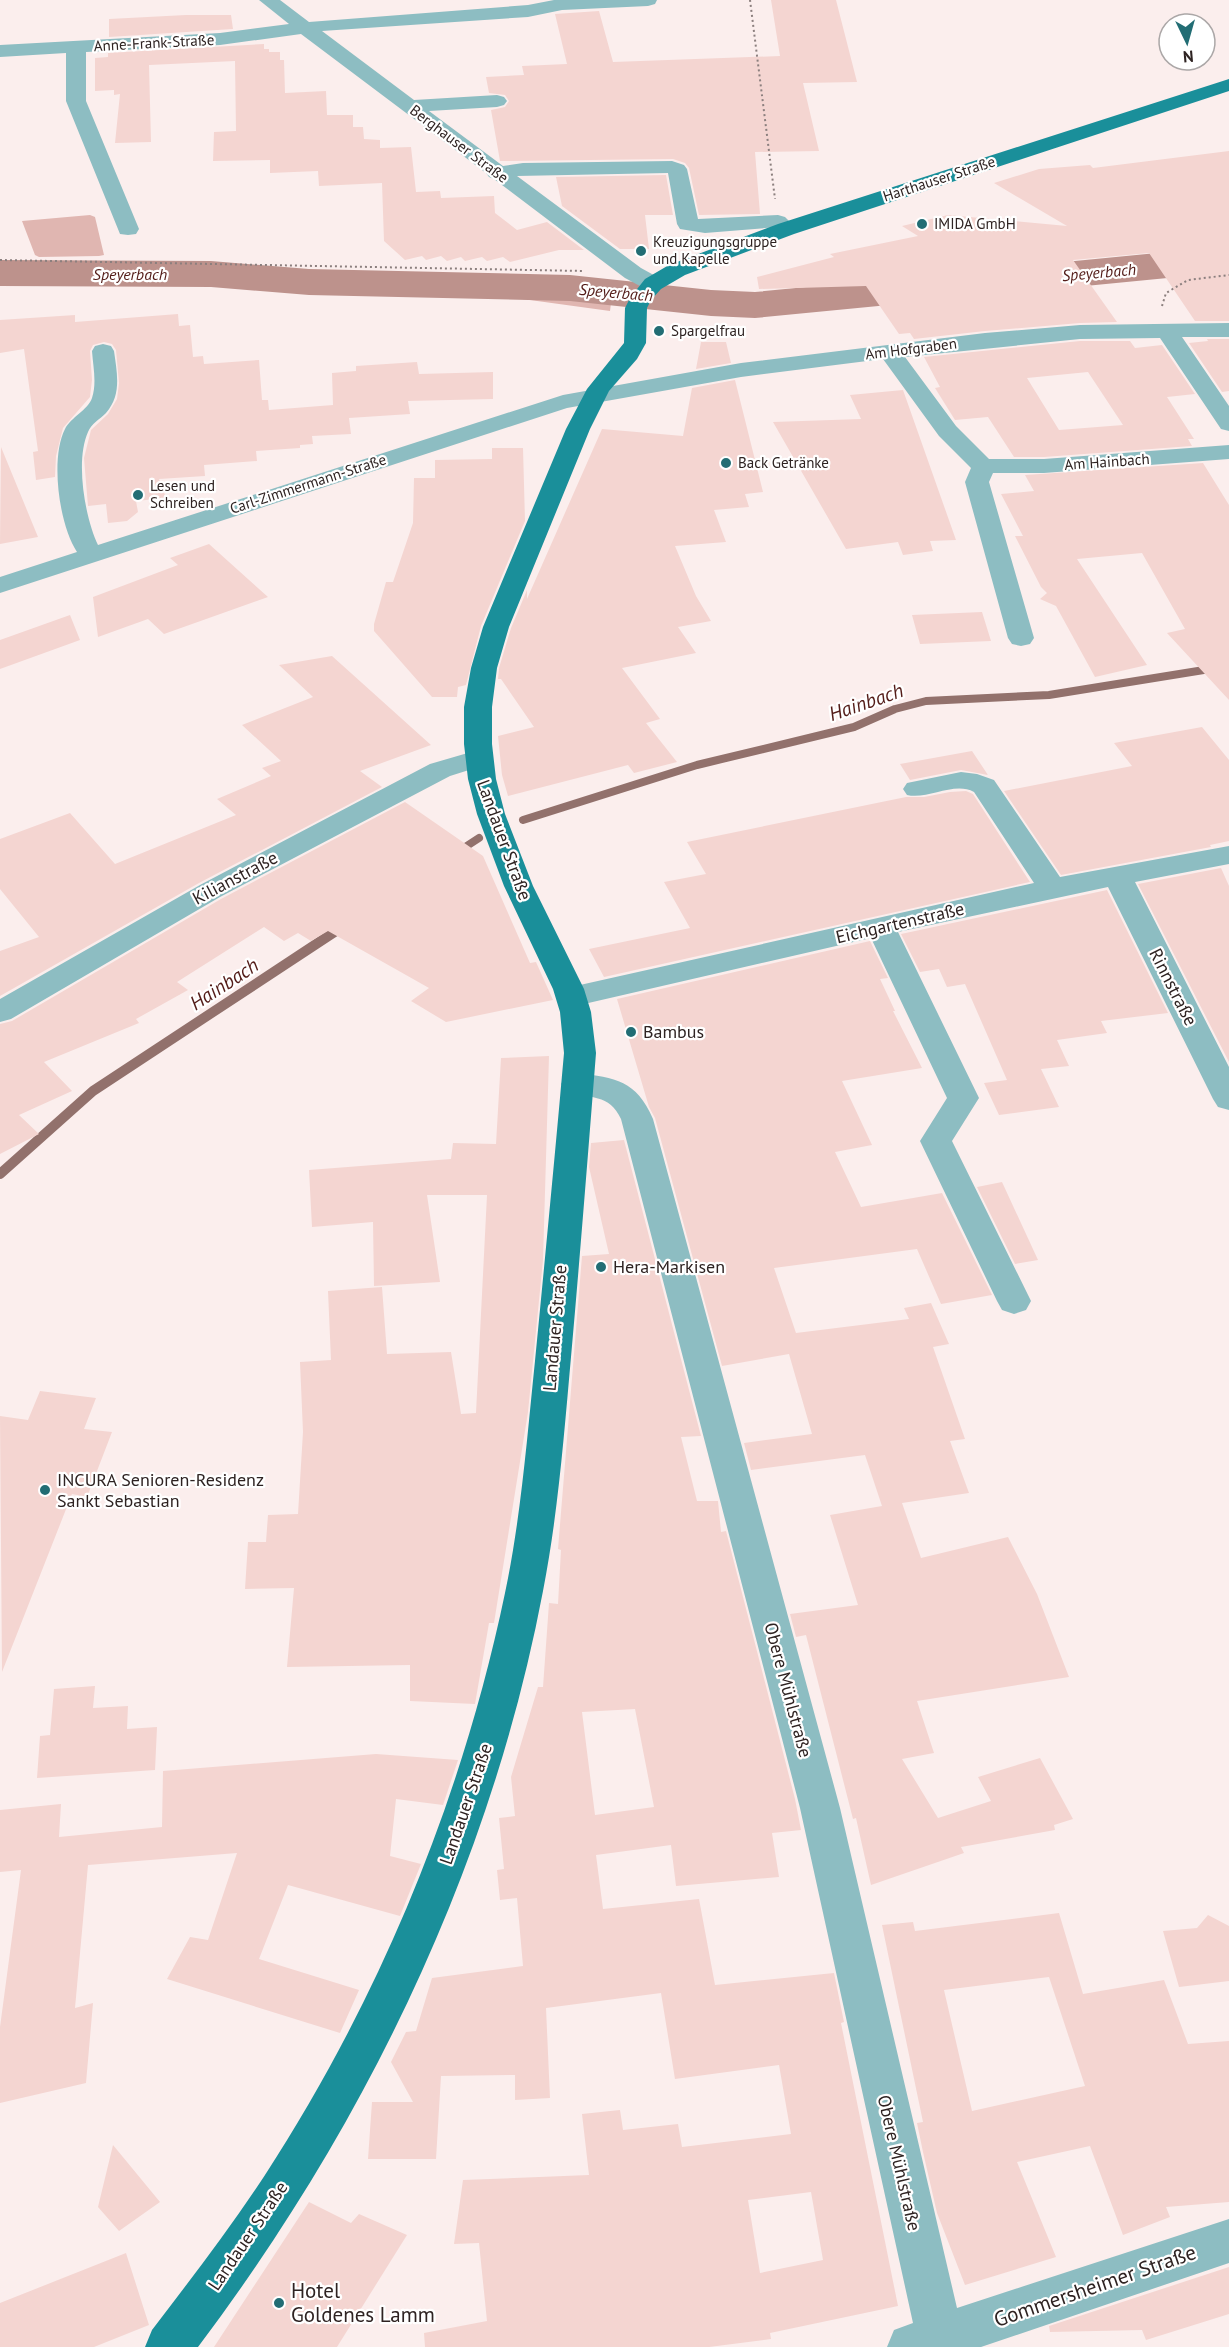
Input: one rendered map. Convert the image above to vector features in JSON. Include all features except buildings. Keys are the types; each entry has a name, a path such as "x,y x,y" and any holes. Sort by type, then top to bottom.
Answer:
{"main road":[{"name":"Harthauser Straße","path":"645,294 686,266 786,229 1229,85"},
{"name":"Landauer Straße","path":"169,2347 270,2206 314,2138 362,2051 426,1916 490,1736 524,1591 547,1424 580,1053 578,1025 571,997 536,924 501,842 481,780 478,758 477,698 484,660 578,429 605,380 629,354 635,343 645,294"}],"street":[{"name":"Berghauser Straße","path":"268,0 496,173 633,273 645,294"},
{"name":"Anne-Frank-Straße","path":"0,51 220,39 335,24 491,15 562,4 648,0"},
{"path":"76,48 76,101 128,230"},
{"path":"408,106 497,101"},
{"path":"496,173 523,169 672,167 677,169 688,224 691,226 778,221"},
{"path":"1166,330 1229,424"},
{"name":"Am Hofgraben","path":"596,395 741,370 1040,334 1229,330"},
{"path":"93,555 79,527 74,501 72,440 77,428 96,410 104,397 103,351"},
{"path":"889,351 960,446 976,462 984,466 977,482 1021,638"},
{"name":"Carl-Zimmermann-Straße","path":"0,585 513,416 596,395"},
{"name":"Carl-Zimmermann-Straße","path":"513,416 553,419 578,429"},
{"name":"Am Hainbach","path":"984,466 1044,466 1229,452"},
{"name":"Kilianstraße","path":"0,1011 210,891 440,770 478,758"},
{"path":"917,789 970,780 980,782 1052,888"},
{"name":"Eichgartenstraße","path":"571,997 1052,888 1229,855"},
{"name":"Rinnstraße","path":"1117,875 1229,1099"},
{"path":"881,927 963,1098 936,1141 1014,1301"},
{"name":"Obere Mühlstraße","path":"577,1084 616,1090 626,1098 637,1119 820,1808 945,2341"},
{"name":"Gommersheimer Straße","path":"945,2341 1229,2241"}],"path":[{"path":"750,0 778,221"},
{"path":"0,260 633,273"},
{"path":"1166,330 1157,321 1166,293 1188,280 1229,275"}],"shaded area":[{"path":"90,215 95,217 104,255 39,257 35,255 22,221"},
{"path":"0,264 532,275 613,287 610,311 463,291 324,290 246,285 0,285"}],"waterway":[{"name":"Speyerbach","path":"0,273 211,274 309,282 570,288 711,303 755,305 1229,259"},
{"name":"Hainbach","path":"523,820 697,765 854,727 895,709 926,701 1049,695 1229,666"},
{"name":"Hainbach","path":"456,853 479,838"},
{"name":"Hainbach","path":"0,1174 93,1091 342,927"}],"place":[{"name":"IMIDA GmbH","path":"922,224"},
{"name":"Kreuzigungsgruppe und Kapelle","path":"641,251"},
{"name":"Spargelfrau","path":"659,331"},
{"name":"Back Getränke","path":"726,463"},
{"name":"Lesen und Schreiben","path":"138,495"},
{"name":"Bambus","path":"631,1032"},
{"name":"Hera-Markisen","path":"601,1267"},
{"name":"INCURA Senioren-Residenz Sankt Sebastian","path":"45,1490"},
{"name":"Hotel Goldenes Lamm","path":"279,2303"}]}
